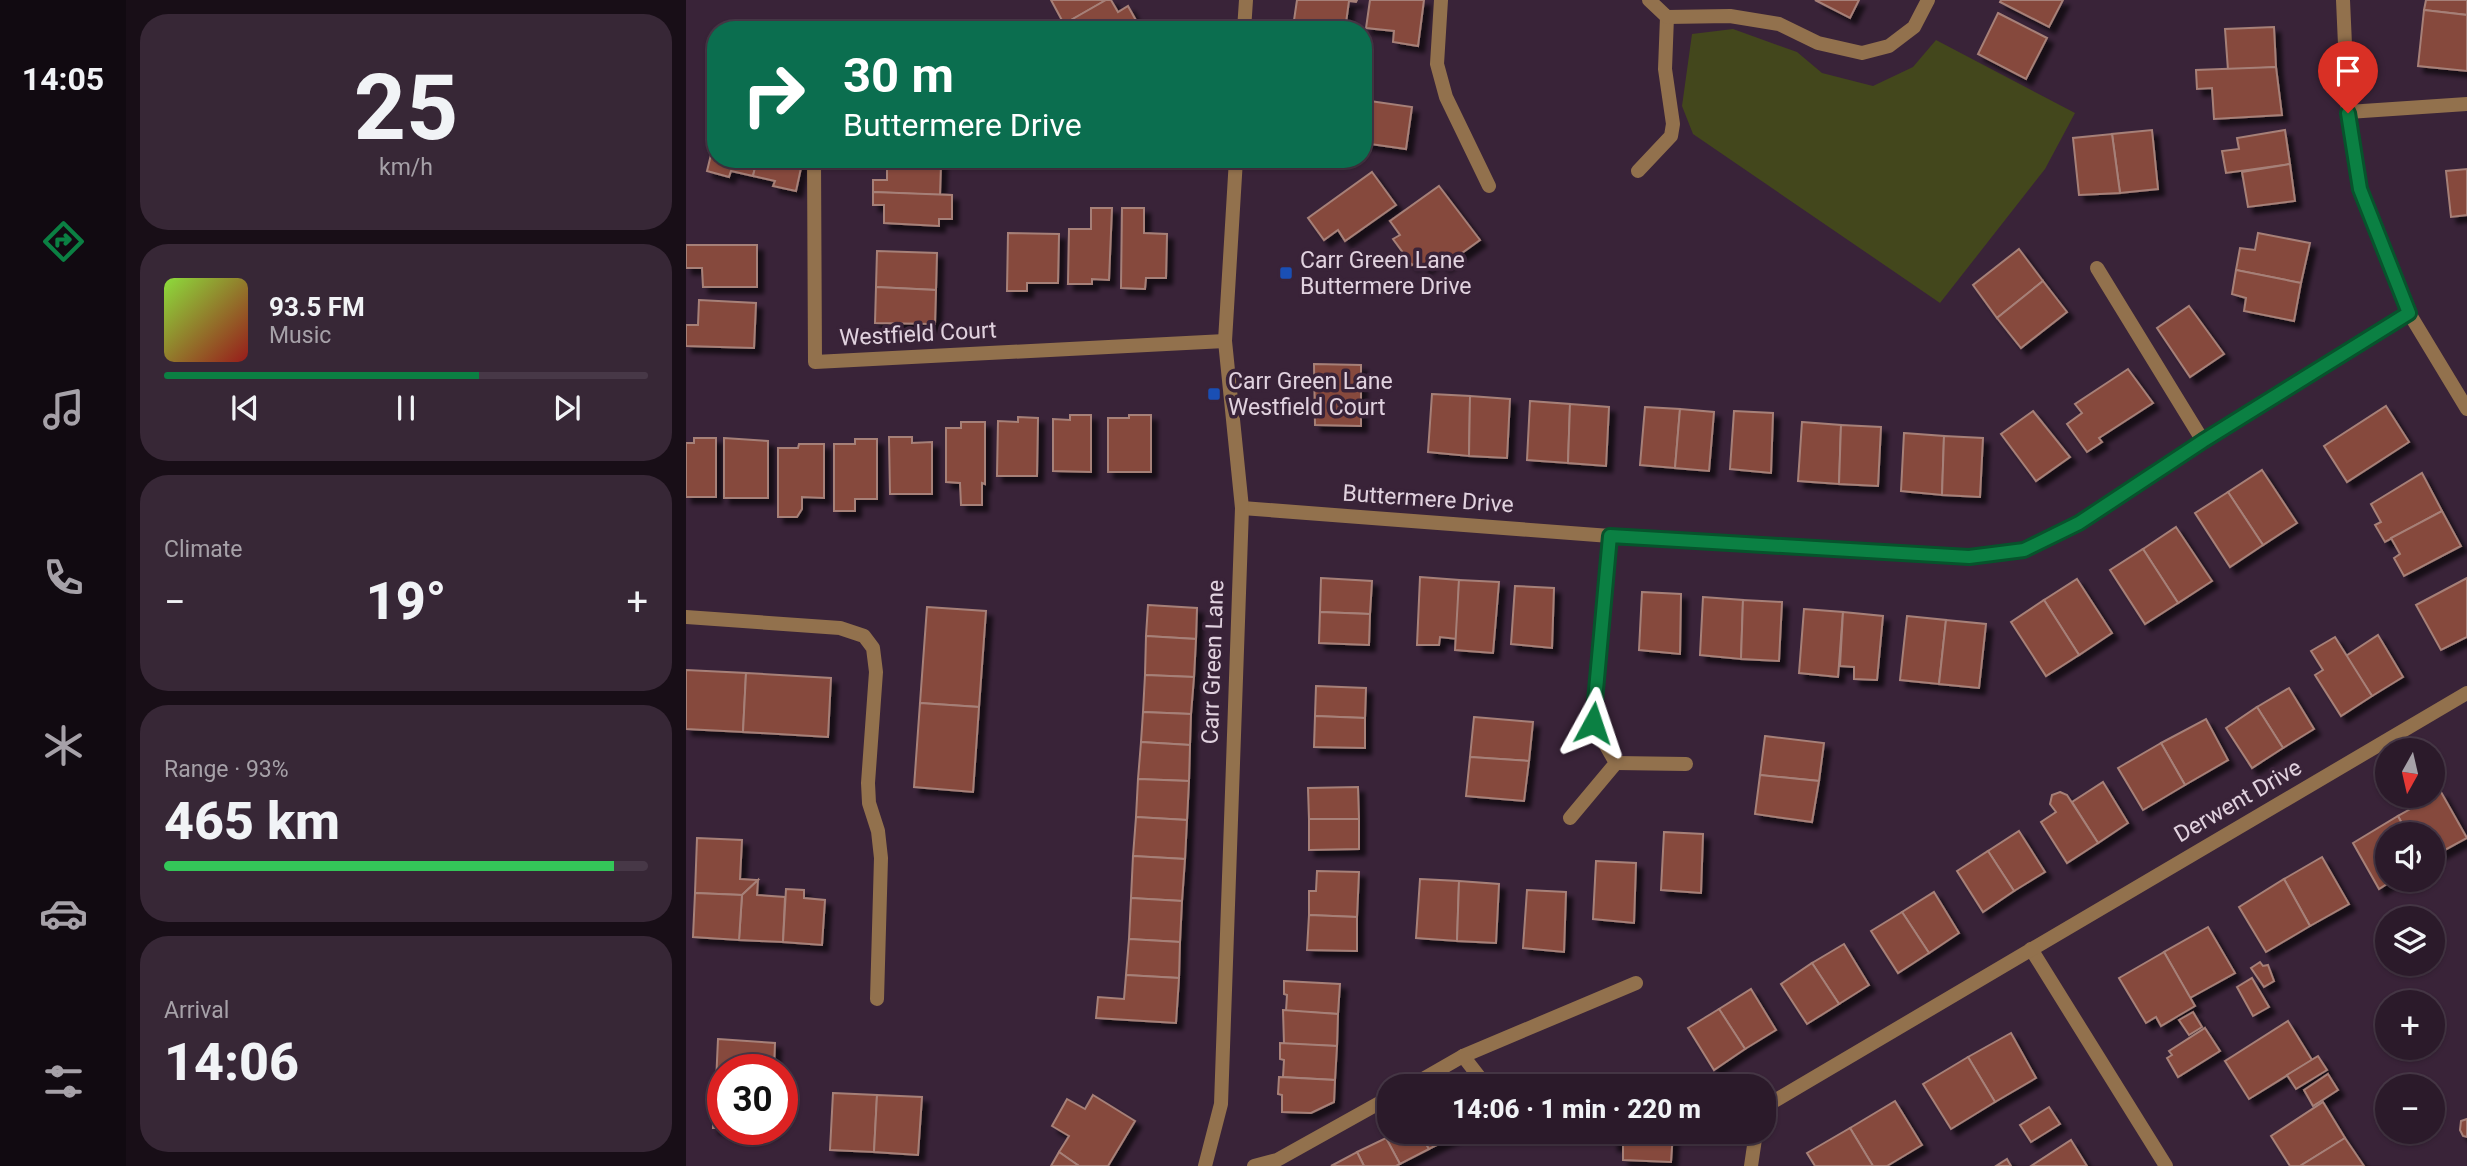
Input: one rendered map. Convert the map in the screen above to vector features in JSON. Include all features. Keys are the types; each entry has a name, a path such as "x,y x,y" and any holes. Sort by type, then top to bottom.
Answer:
{"street":[{"path":"1245,21 1246,0"},
{"path":"1441,0 1437,64 1446,97 1489,186"},
{"path":"1649,0 1667,17 1730,16 1779,24 1818,43 1862,54 1889,46 1914,27 1928,0"},
{"path":"2343,0 2348,113 2360,189 2409,313 2467,409"},
{"path":"1638,171 1671,136 1673,124 1665,69 1667,17"},
{"path":"2348,113 2467,104"},
{"name":"Westfield Court","path":"814,168 815,362 1225,341"},
{"name":"Carr Green Lane","path":"1205,1166 1221,1104 1242,508 1225,341 1235,168"},
{"path":"2096,268 2203,441"},
{"name":"Buttermere Drive","path":"1242,508 1610,536 1969,557 2024,550 2079,523 2203,441 2409,313"},
{"path":"1610,536 1593,723 1616,763"},
{"path":"686,617 840,628 864,636 873,648 876,672 868,783 869,803 878,831 881,858 877,999"},
{"name":"Derwent Drive","path":"1776,1100 2467,693"},
{"path":"1616,763 1686,764"},
{"path":"1570,818 1616,763"},
{"path":"2031,949 2166,1166"},
{"path":"1432,1074 1463,1056 1636,983"},
{"path":"1463,1056 1477,1074"},
{"path":"1254,1166 1278,1160 1377,1104"},
{"path":"1751,1166 1754,1144"}],"green space":[{"path":"1733,29 1797,52 1822,73 1873,86 1913,67 1936,40 2075,113 2045,169 1940,303 1693,134 1682,106 1692,34"}],"building":[{"path":"1051,0 1106,0 1069,21 1062,21"},
{"path":"1106,0 1111,0 1118,12 1128,6 1136,21 1069,21"},
{"path":"1297,0 1357,0 1349,1 1346,21 1294,21"},
{"path":"1370,0 1424,0 1418,46 1393,42 1394,31 1372,29 1372,21 1367,21"},
{"path":"1815,0 1859,0 1850,18"},
{"path":"2063,0 2049,27 2000,2"},
{"path":"2426,0 2467,0 2467,15 2424,10"},
{"path":"2424,10 2467,15 2467,71 2418,66"},
{"path":"1998,13 2047,38 2026,79 1978,54"},
{"path":"2274,27 2276,67 2228,70 2225,29"},
{"path":"2276,67 2282,115 2214,119 2212,88 2197,89 2196,70"},
{"path":"1372,101 1412,107 1406,149 1372,144"},
{"path":"2152,130 2158,189 2120,193 2112,134"},
{"path":"2285,130 2290,164 2226,173 2222,151 2239,149 2237,138"},
{"path":"2112,134 2120,193 2079,195 2073,138"},
{"path":"2290,164 2295,201 2248,207 2242,172"},
{"path":"708,168 755,168 753,176 731,171 729,177 707,171"},
{"path":"755,168 801,168 796,191 773,186 775,181 753,176"},
{"path":"887,168 941,168 940,195 873,192 873,180 887,180"},
{"path":"2467,169 2467,215 2451,217 2446,171"},
{"path":"1372,172 1396,205 1345,241 1338,230 1324,240 1308,218"},
{"path":"1439,186 1480,240 1444,266 1438,258 1425,268 1419,260 1412,265 1393,239 1400,235 1390,221"},
{"path":"873,192 952,195 952,219 939,219 939,226 884,223 884,205 873,205"},
{"path":"1091,208 1112,208 1109,280 1092,279 1092,284 1068,284 1069,229 1091,229"},
{"path":"1122,208 1144,208 1144,233 1167,234 1166,278 1146,278 1145,289 1121,288"},
{"path":"1008,233 1059,234 1058,283 1027,283 1027,291 1007,291"},
{"path":"2258,233 2310,243 2301,283 2236,270 2240,248 2255,250"},
{"path":"686,245 757,245 757,287 703,287 702,268 686,268"},
{"path":"2019,249 2043,281 1997,318 1973,285"},
{"path":"877,251 937,253 936,290 876,287"},
{"path":"2236,270 2301,283 2294,321 2244,311 2246,298 2232,294"},
{"path":"2043,281 2067,312 2021,348 1997,318"},
{"path":"876,287 936,290 935,324 875,323"},
{"path":"699,300 756,303 754,348 686,346 686,325 698,325"},
{"path":"2189,306 2224,354 2190,377 2157,328"},
{"path":"1314,364 1361,365 1361,426 1315,425"},
{"path":"2128,369 2153,403 2099,438 2102,442 2087,452 2067,424 2082,413 2075,404"},
{"path":"1432,394 1470,396 1469,456 1428,452"},
{"path":"1470,396 1510,399 1507,458 1469,456"},
{"path":"1530,401 1570,404 1568,463 1527,460"},
{"path":"1570,404 1609,407 1606,466 1568,463"},
{"path":"2386,406 2409,442 2347,482 2324,446"},
{"path":"1645,407 1680,409 1675,468 1640,465"},
{"path":"1680,409 1714,412 1709,471 1675,468"},
{"path":"1734,411 1773,413 1771,473 1730,469"},
{"path":"2033,411 2070,457 2036,481 2001,434"},
{"path":"1070,415 1091,415 1091,472 1053,471 1053,419 1070,420"},
{"path":"1129,415 1151,415 1151,472 1108,472 1108,418 1129,418"},
{"path":"1018,417 1038,418 1037,476 997,476 998,421 1018,422"},
{"path":"961,422 985,422 985,484 982,483 982,505 961,505 960,483 946,482 946,428 961,428"},
{"path":"1802,422 1841,425 1839,484 1798,481"},
{"path":"1841,425 1881,427 1878,486 1839,484"},
{"path":"1904,433 1944,436 1942,495 1901,491"},
{"path":"1944,436 1983,438 1980,497 1942,495"},
{"path":"889,437 912,437 912,443 932,442 932,494 890,494"},
{"path":"694,438 716,438 716,497 686,497 686,443 694,443"},
{"path":"724,438 768,441 768,498 724,498"},
{"path":"855,439 877,439 877,499 855,499 855,511 834,511 834,444 855,444"},
{"path":"799,444 824,444 824,498 802,497 802,509 797,517 778,517 778,448 798,448"},
{"path":"2262,470 2297,523 2263,545 2228,492"},
{"path":"2422,473 2442,511 2385,542 2375,525 2381,522 2371,504"},
{"path":"2228,492 2263,545 2230,567 2195,513"},
{"path":"2442,511 2461,546 2404,576 2394,558 2400,554 2391,538"},
{"path":"2176,527 2212,581 2178,603 2143,549"},
{"path":"2143,549 2178,603 2145,624 2110,570"},
{"path":"1420,577 1459,580 1457,639 1440,637 1439,645 1417,645"},
{"path":"1321,578 1372,581 1370,614 1320,612"},
{"path":"2467,578 2467,637 2441,650 2416,605"},
{"path":"2077,579 2112,633 2079,655 2044,600"},
{"path":"1459,580 1499,582 1493,653 1455,650"},
{"path":"1515,586 1554,588 1552,648 1511,644"},
{"path":"1642,592 1681,594 1680,654 1639,650"},
{"path":"1703,597 1743,600 1741,659 1700,655"},
{"path":"1743,600 1782,602 1779,661 1741,659"},
{"path":"2044,600 2079,655 2046,676 2011,622"},
{"path":"1148,605 1197,608 1196,639 1146,636"},
{"path":"927,607 986,611 979,707 920,703"},
{"path":"1804,609 1843,612 1838,677 1799,673"},
{"path":"1320,612 1370,614 1369,645 1319,643"},
{"path":"1843,612 1883,616 1877,680 1854,679 1854,667 1840,666"},
{"path":"1907,616 1946,620 1939,684 1900,680"},
{"path":"1946,620 1986,624 1979,688 1939,684"},
{"path":"2378,635 2403,677 2372,696 2346,656"},
{"path":"1146,636 1196,639 1194,677 1145,675"},
{"path":"2335,637 2372,696 2341,716 2315,675 2323,670 2311,651"},
{"path":"686,670 746,673 743,732 686,729"},
{"path":"746,673 831,678 828,737 743,732"},
{"path":"1145,675 1194,677 1191,714 1143,712"},
{"path":"1316,686 1366,688 1365,718 1315,716"},
{"path":"2289,688 2314,729 2283,748 2257,707"},
{"path":"920,703 979,707 973,792 914,787"},
{"path":"2257,707 2283,748 2252,768 2226,728"},
{"path":"1143,712 1191,714 1190,745 1141,742"},
{"path":"1315,716 1365,718 1365,748 1314,747"},
{"path":"1474,717 1533,722 1529,761 1470,757"},
{"path":"2206,719 2228,760 2185,785 2161,743"},
{"path":"1765,736 1824,743 1819,781 1760,775"},
{"path":"1141,742 1190,745 1189,781 1138,779"},
{"path":"2161,743 2185,785 2143,810 2118,768"},
{"path":"1470,757 1529,761 1524,801 1466,796"},
{"path":"1760,775 1819,781 1812,822 1755,814"},
{"path":"1138,779 1189,781 1187,820 1136,817"},
{"path":"2103,782 2128,823 2098,843 2072,802"},
{"path":"1358,787 1359,819 1309,819 1308,788"},
{"path":"2060,792 2067,795 2098,843 2067,863 2041,822 2056,812 2050,804 2052,795"},
{"path":"2445,799 2467,838 2445,850 2445,822 2401,822 2398,816 2412,808 2445,808"},
{"path":"2398,816 2401,822 2388,822"},
{"path":"1136,817 1187,820 1185,859 1133,856"},
{"path":"1309,819 1359,819 1359,849 1309,850"},
{"path":"2375,830 2375,882 2353,843"},
{"path":"2019,831 2045,872 2014,891 1988,851"},
{"path":"1664,832 1703,834 1701,893 1661,890"},
{"path":"697,838 742,840 740,879 758,880 742,895 695,893"},
{"path":"1988,851 2014,891 1983,912 1957,871"},
{"path":"1133,856 1185,859 1182,901 1131,898"},
{"path":"2322,857 2349,904 2310,926 2284,879"},
{"path":"1596,861 1636,863 1634,923 1593,919"},
{"path":"1317,871 1359,872 1357,917 1309,915 1309,891 1316,891"},
{"path":"1420,879 1459,881 1457,941 1416,938"},
{"path":"2284,879 2310,926 2266,952 2239,907"},
{"path":"758,880 757,895 785,897 783,942 739,940 742,895"},
{"path":"1459,881 1499,884 1496,943 1457,941"},
{"path":"786,889 804,890 804,898 825,900 822,945 783,942"},
{"path":"1527,890 1566,892 1564,952 1523,948"},
{"path":"1934,892 1959,933 1929,953 1902,912"},
{"path":"695,893 742,895 739,940 693,937"},
{"path":"1131,898 1182,901 1180,942 1129,939"},
{"path":"1902,912 1929,953 1898,973 1871,931"},
{"path":"1309,915 1357,917 1357,951 1307,950"},
{"path":"2208,927 2235,973 2190,998 2164,952"},
{"path":"1129,939 1180,942 1179,978 1126,975"},
{"path":"1844,944 1869,985 1839,1004 1812,963"},
{"path":"2164,952 2195,1006 2161,1026 2156,1017 2146,1023 2119,978"},
{"path":"2260,962 2263,966 2268,965 2274,981 2264,987 2251,968"},
{"path":"1812,963 1839,1004 1807,1024 1781,984"},
{"path":"1126,975 1179,978 1176,1023 1096,1018 1098,997 1124,999"},
{"path":"2252,978 2269,1007 2253,1016 2237,987"},
{"path":"1284,981 1340,984 1338,1014 1286,1011"},
{"path":"1751,989 1776,1030 1745,1049 1719,1009"},
{"path":"1719,1009 1745,1049 1714,1070 1688,1028"},
{"path":"1283,1010 1338,1014 1337,1046 1284,1044"},
{"path":"2193,1012 2202,1027 2189,1035 2179,1020"},
{"path":"2288,1021 2312,1060 2249,1099 2225,1061"},
{"path":"2205,1028 2220,1051 2178,1077 2167,1058 2172,1055 2169,1051"},
{"path":"2011,1033 2036,1078 1995,1102 1968,1057"},
{"path":"718,1039 775,1043 775,1054 717,1054"},
{"path":"1280,1043 1337,1046 1335,1080 1283,1077 1284,1060 1280,1059"},
{"path":"2318,1056 2327,1070 2296,1089 2287,1075"},
{"path":"1968,1057 1995,1102 1951,1129 1923,1084"},
{"path":"2328,1074 2338,1090 2313,1106 2304,1090"},
{"path":"1279,1077 1335,1080 1334,1102 1311,1113 1282,1112 1282,1095 1278,1094"},
{"path":"833,1093 877,1095 874,1152 830,1150"},
{"path":"877,1095 922,1097 918,1155 874,1152"},
{"path":"1093,1095 1135,1121 1108,1166 1079,1166 1059,1152 1069,1136 1052,1126 1067,1099 1085,1109"},
{"path":"1895,1101 1922,1145 1887,1166 1873,1166 1850,1128"},
{"path":"2323,1102 2345,1138 2300,1166 2290,1166 2271,1136"},
{"path":"2049,1107 2060,1124 2031,1142 2020,1125"},
{"path":"2467,1119 2467,1137 2463,1136 2460,1130 2461,1121"},
{"path":"1850,1128 1873,1166 1815,1166 1807,1153"},
{"path":"2345,1138 2364,1166 2300,1166"},
{"path":"2071,1140 2087,1166 2031,1166"},
{"path":"1377,1142 1389,1144 1400,1164 1364,1166 1357,1152"},
{"path":"1389,1144 1426,1144 1429,1149 1400,1164"},
{"path":"1426,1144 1439,1144 1429,1149"},
{"path":"1672,1144 1671,1162 1623,1160 1623,1145 1612,1145"},
{"path":"1059,1152 1079,1166 1051,1166"},
{"path":"1357,1152 1364,1166 1331,1166"},
{"path":"2007,1159 2011,1166 1996,1166"}],"place":[{"name":"Carr Green Lane Buttermere Drive","path":"1286,273"},
{"name":"Carr Green Lane Westfield Court","path":"1214,394"}],"route":[{"path":"1593,723 1610,536 1969,557 2024,550 2079,523 2203,441 2409,313 2360,189 2348,113"}]}
